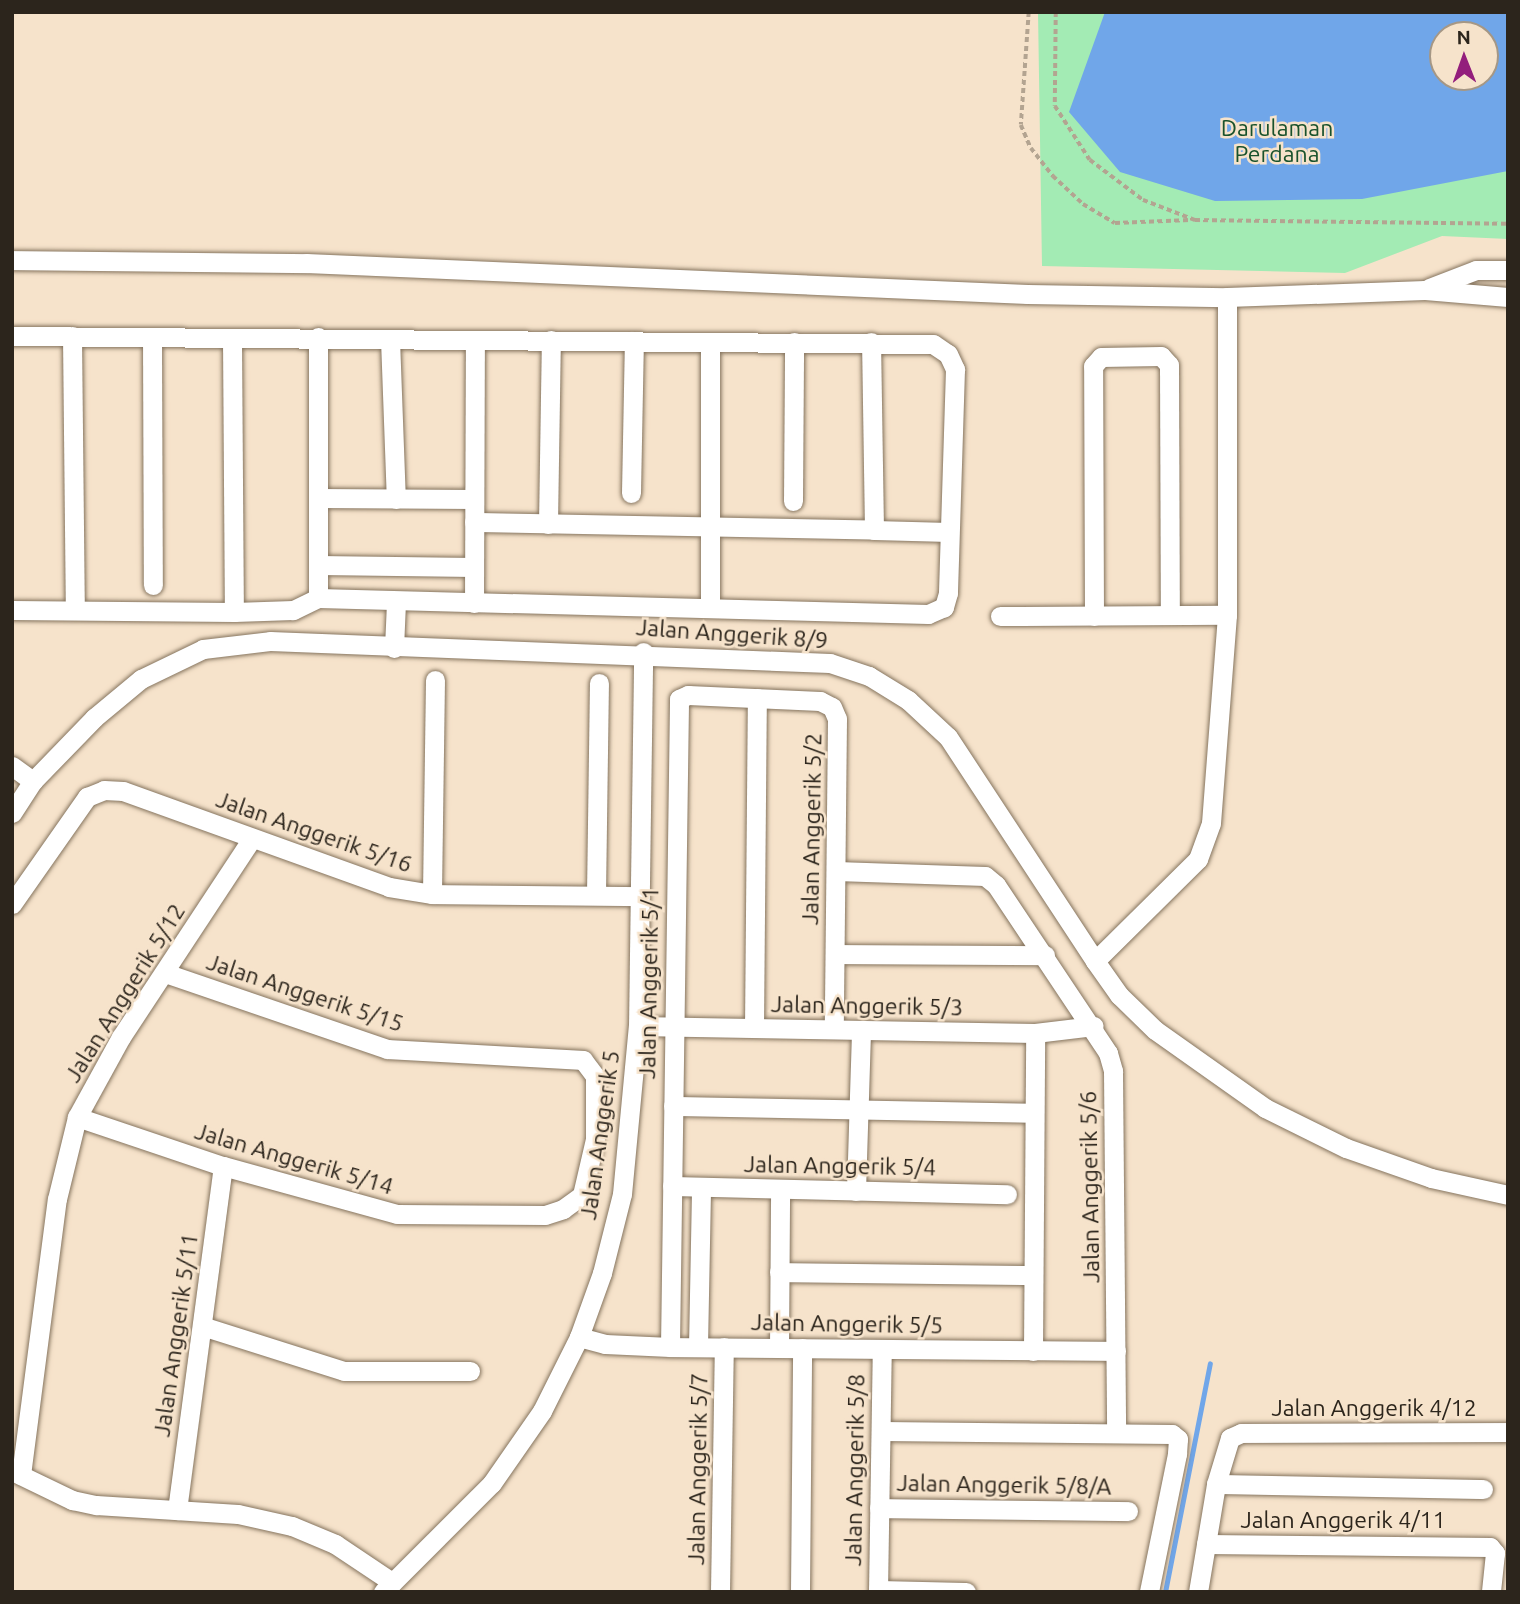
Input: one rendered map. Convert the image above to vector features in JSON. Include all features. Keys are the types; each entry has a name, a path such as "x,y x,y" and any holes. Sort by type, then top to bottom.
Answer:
{"street":[{"path":"12,260 320,263 1027,294 1227,298 1424,290 1508,297"},
{"path":"1424,290 1475,270 1508,270"},
{"path":"1095,961 1175,884 1205,843 1215,793 1227,615 1227,298"},
{"path":"12,336 933,344 947,354 955,369 946,600 944,607 928,614 710,606 396,602 318,598 293,610 12,610"},
{"path":"72,336 75,610"},
{"path":"152,337 153,584"},
{"path":"318,337 318,598"},
{"path":"232,338 234,612"},
{"path":"390,339 396,499"},
{"path":"474,603 475,340"},
{"path":"548,524 551,341"},
{"path":"631,493 634,341"},
{"path":"793,342 793,501"},
{"path":"872,342 874,530"},
{"path":"710,343 710,606"},
{"path":"1094,615 1093,366 1101,357 1161,356 1169,365 1170,615"},
{"path":"318,498 474,499"},
{"path":"474,522 950,532"},
{"path":"318,565 474,567"},
{"path":"394,648 396,602"},
{"path":"1000,616 1227,615"},
{"name":"Jalan Anggerik 8/9","path":"12,813 33,781 94,718 141,679 203,649 270,641 394,648 643,652 830,663 869,676 908,700 948,737 978,778 1119,995 1155,1030 1265,1108 1346,1148 1431,1178 1508,1195"},
{"name":"Jalan Anggerik 5","path":"387,1587 492,1483 542,1411 579,1337 602,1273 622,1194 638,1026 643,652"},
{"path":"432,894 435,680"},
{"path":"596,895 599,683"},
{"name":"Jalan Anggerik 5/1","path":"670,1347 677,706 688,695 757,698"},
{"path":"754,1028 757,698"},
{"name":"Jalan Anggerik 5/2","path":"757,698 820,701 832,706 838,719 834,1029"},
{"path":"12,766 33,781"},
{"name":"Jalan Anggerik 5/16","path":"12,904 87,797 104,790 123,792 389,887 432,894 639,896"},
{"name":"Jalan Anggerik 5/12","path":"16,1473 57,1199 77,1117 121,1037 165,974 252,838"},
{"name":"Jalan Anggerik 5/6","path":"836,871 985,876 1094,1026 1113,1071 1116,1433"},
{"path":"835,954 1045,956"},
{"name":"Jalan Anggerik 5/15","path":"165,974 387,1049 583,1060 595,1076 595,1101 594,1139 582,1195 563,1209 545,1215"},
{"name":"Jalan Anggerik 5/3","path":"638,1026 1035,1033 1094,1026"},
{"path":"856,1191 861,1030"},
{"path":"1033,1351 1035,1033"},
{"path":"673,1106 1034,1113"},
{"name":"Jalan Anggerik 5/14","path":"77,1117 223,1166 397,1214 545,1215"},
{"name":"Jalan Anggerik 5/11","path":"177,1510 223,1166"},
{"name":"Jalan Anggerik 5/4","path":"672,1186 1007,1194"},
{"path":"698,1347 701,1187"},
{"path":"779,1348 780,1189"},
{"path":"779,1272 1033,1275"},
{"path":"202,1326 344,1371 470,1371"},
{"name":"Jalan Anggerik 5/5","path":"579,1337 605,1344 670,1347 1116,1352"},
{"name":"Jalan Anggerik 5/7","path":"720,1592 724,1347"},
{"path":"800,1592 802,1348"},
{"name":"Jalan Anggerik 5/8","path":"878,1591 882,1349"},
{"path":"881,1431 1172,1434 1178,1438 1149,1592"},
{"name":"Jalan Anggerik 4/12","path":"1216,1484 1224,1448 1230,1438 1241,1433 1508,1432"},
{"path":"16,1473 72,1500 238,1514 292,1526 335,1544 387,1587"},
{"path":"1198,1592 1216,1484 1483,1489"},
{"name":"Jalan Anggerik 5/8/A","path":"879,1508 1128,1511"},
{"name":"Jalan Anggerik 4/11","path":"1206,1544 1481,1545 1495,1553 1491,1592"},
{"path":"878,1591 966,1592"}],"path":[{"path":"1029,12 1021,125 1031,148 1053,176 1083,204 1115,223 1195,220 1508,224"},
{"path":"1056,12 1055,106 1090,160 1143,200 1195,220"}],"green space":[{"name":"Darulaman Perdana","path":"1038,12 1508,12 1508,239 1442,236 1345,273 1042,266"}],"water":[{"name":"Darulaman Perdana","path":"1105,12 1508,12 1508,171 1362,199 1215,201 1120,172 1069,112"}],"waterway":[{"path":"1165,1592 1210,1363"}]}
